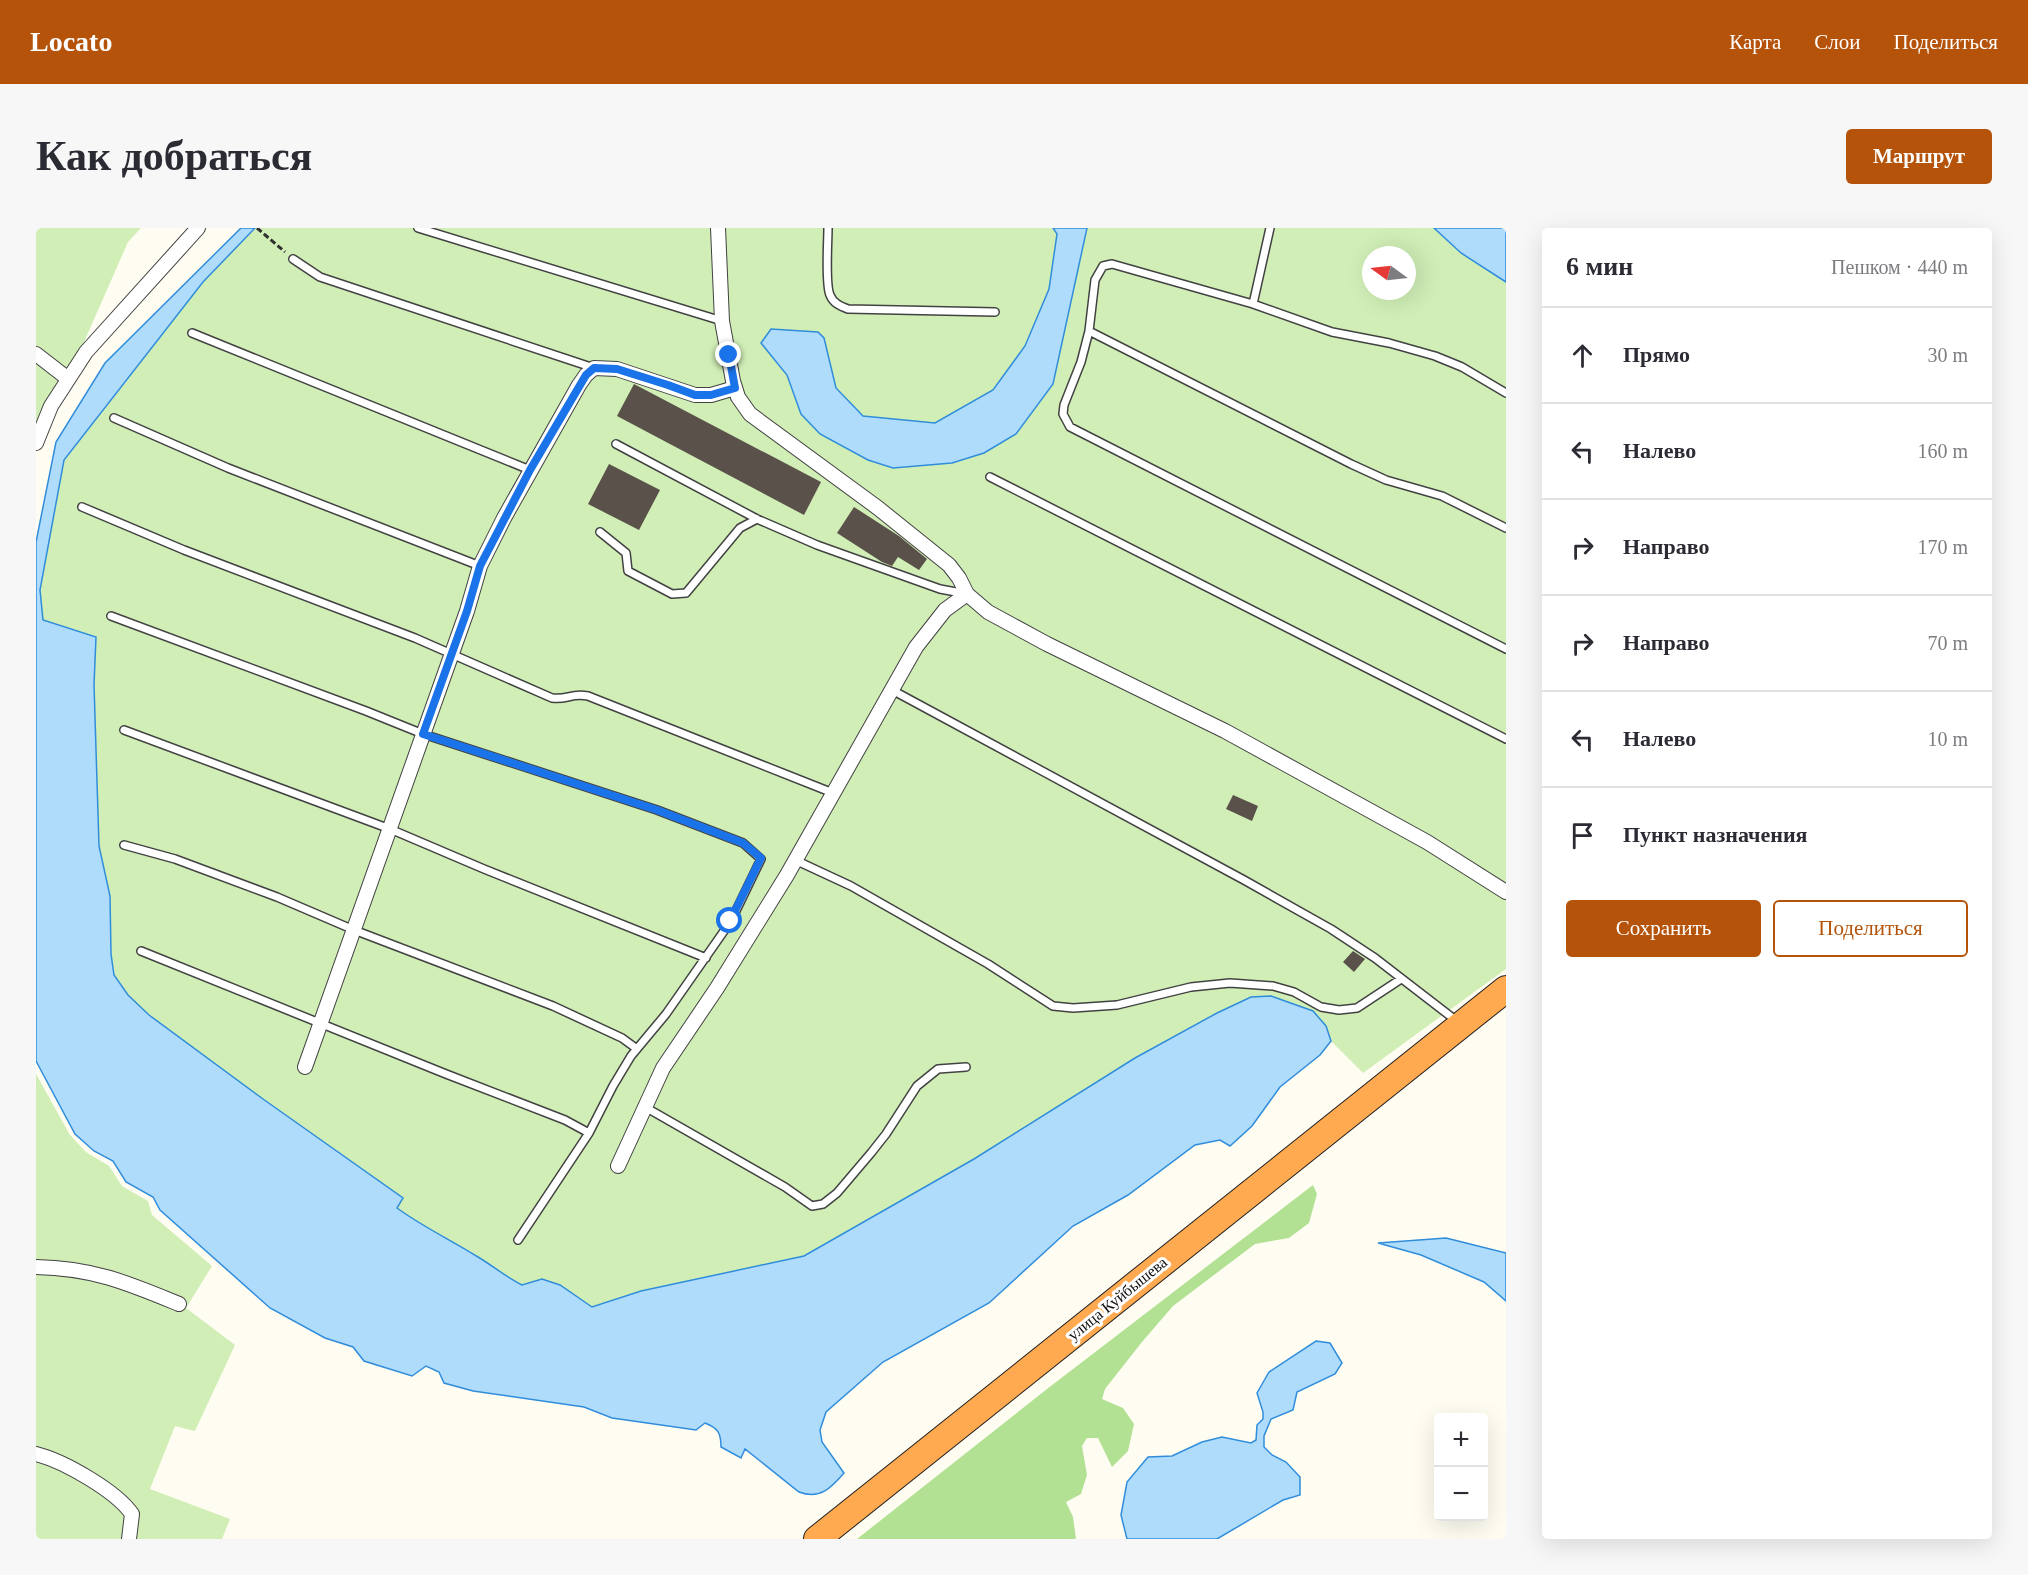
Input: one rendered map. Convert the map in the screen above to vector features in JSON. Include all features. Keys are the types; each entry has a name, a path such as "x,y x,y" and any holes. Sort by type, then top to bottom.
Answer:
{"highway":[{"name":"улица Куйбышева","path":"817,1539 1506,989"}],"street":[{"path":"36,443 51,406 67,378 86,352 198,228"},
{"path":"718,228 722,321 735,388 738,397 750,414 878,508 949,565 959,578 966,594 988,612 1225,731 1387,819 1506,892"},
{"path":"36,354 67,378"},
{"path":"305,1067 451,655 480,566 530,470 579,385 594,368 617,369 695,395 711,395 735,388"},
{"path":"618,1166 663,1068 717,988 795,860 916,647 945,610 966,594"},
{"path":"36,1267 90,1272 116,1279 179,1304"},
{"path":"36,1454 61,1463 124,1503 132,1514 129,1539"}],"lane":[{"path":"418,228 722,321"},
{"path":"828,228 828,289 833,299 842,307 848,309 995,312"},
{"path":"1253,304 1270,228"},
{"path":"293,259 320,277 594,368"},
{"path":"1506,393 1462,367 1435,356 1389,343 1332,332 1253,304 1112,264 1103,266 1095,280 1089,331 1063,414 1070,427 1506,649"},
{"path":"1089,331 1351,464 1386,480 1442,496 1506,528"},
{"path":"192,333 530,470"},
{"path":"114,418 228,468 480,566"},
{"path":"616,444 757,519 817,545 929,585 966,594"},
{"path":"990,477 1506,739"},
{"path":"82,507 205,558 415,638 552,698 563,700 576,694 588,696 833,794"},
{"path":"600,532 626,553 628,571 672,594 686,592 740,528 757,519"},
{"path":"111,616 423,734 657,810 743,843 761,858 730,921 666,1014 637,1049 613,1086 589,1133 518,1240"},
{"path":"892,690 1311,918 1375,958 1460,1024"},
{"path":"124,729 390,829 706,958"},
{"path":"124,845 166,856 277,897 354,930 553,1006 622,1038 637,1049"},
{"path":"795,860 851,886 988,964 1053,1006 1073,1008 1117,1005 1191,987 1230,983 1273,986 1294,992 1322,1007 1339,1010 1357,1008 1401,979"},
{"path":"141,951 565,1120 589,1133"},
{"path":"645,1107 785,1187 812,1206 823,1204 837,1193 865,1161 886,1134 917,1086 938,1069 966,1067"}],"path":[{"path":"257,228 293,259"}],"green space":[{"path":"36,228 141,228 128,242 84,342 36,428"},
{"path":"255,228 1053,228 1057,234 1049,289 1025,346 993,390 935,423 863,416 836,388 824,338 772,329 762,343 787,375 801,414 868,460 984,453 1016,434 1053,384 1087,228 1434,228 1461,253 1506,282 1506,969 1363,1073 1331,1041 1326,1026 1251,997 1135,1058 974,1159 804,1256 641,1291 592,1307 560,1285 522,1286 480,1258 421,1226 397,1208 403,1198 149,1015 128,995 114,974 111,954 110,896 99,846 94,685 95,637 43,620 40,590 64,461 203,282"},
{"path":"36,1074 70,1135 86,1152 109,1166 122,1186 148,1201 152,1215 212,1266 186,1308 235,1345 195,1431 175,1426 150,1489 230,1519 222,1539 36,1539"},
{"path":"1313,1185 1317,1194 1309,1223 1289,1238 1255,1244 1173,1306 1105,1389 1102,1399 1123,1408 1134,1424 1128,1451 1112,1467 1098,1438 1087,1438 1082,1446 1087,1475 1081,1494 1066,1502 1073,1517 1076,1539 857,1539 1047,1389"}],"water":[{"path":"241,228 255,228 203,282 64,460 40,590 43,620 96,637 94,685 99,846 110,896 111,954 114,975 128,995 149,1015 403,1198 397,1208 484,1260 510,1279 522,1285 542,1279 560,1285 592,1307 641,1291 804,1256 974,1159 1135,1058 1251,997 1271,996 1313,1011 1326,1026 1331,1041 1320,1055 1280,1087 1252,1126 1230,1146 1220,1140 1195,1145 1128,1195 1073,1226 989,1303 883,1362 826,1412 820,1430 822,1442 844,1473 824,1491 813,1495 799,1492 745,1449 741,1458 721,1447 718,1432 705,1423 696,1430 612,1418 584,1407 473,1391 444,1383 439,1372 426,1366 412,1376 364,1361 353,1347 325,1338 270,1308 160,1210 153,1197 126,1182 113,1161 94,1151 75,1134 36,1061 36,542 56,442 105,363"},
{"path":"1053,228 1087,228 1053,384 1016,434 984,453 952,463 893,468 868,460 820,434 801,414 787,375 761,343 771,329 818,332 824,338 836,388 863,416 935,423 993,390 1025,346 1049,289 1057,234"},
{"path":"1434,228 1503,228 1506,230 1506,282 1461,253"},
{"path":"1446,1238 1506,1253 1506,1301 1484,1282 1421,1255 1378,1243"},
{"path":"1316,1341 1330,1343 1342,1363 1335,1374 1297,1392 1293,1410 1271,1419 1264,1436 1264,1447 1272,1455 1286,1462 1300,1477 1300,1495 1283,1500 1217,1539 1127,1539 1121,1515 1127,1482 1148,1457 1172,1456 1202,1442 1222,1437 1251,1443 1256,1440 1257,1425 1263,1419 1257,1393 1269,1372"}],"building":[{"path":"634,384 821,482 804,515 617,416"},
{"path":"609,464 660,490 639,530 588,504"},
{"path":"854,507 899,536 927,559 919,570 898,557 892,566 882,562 837,533"},
{"path":"1233,795 1258,806 1252,821 1226,809"},
{"path":"1353,951 1365,959 1354,972 1343,962"}],"route":[{"path":"729,355 735,388 711,395 695,395 617,369 594,368 586,375 530,470 480,566 467,611 423,734 657,810 743,843 761,858 730,921"}]}
